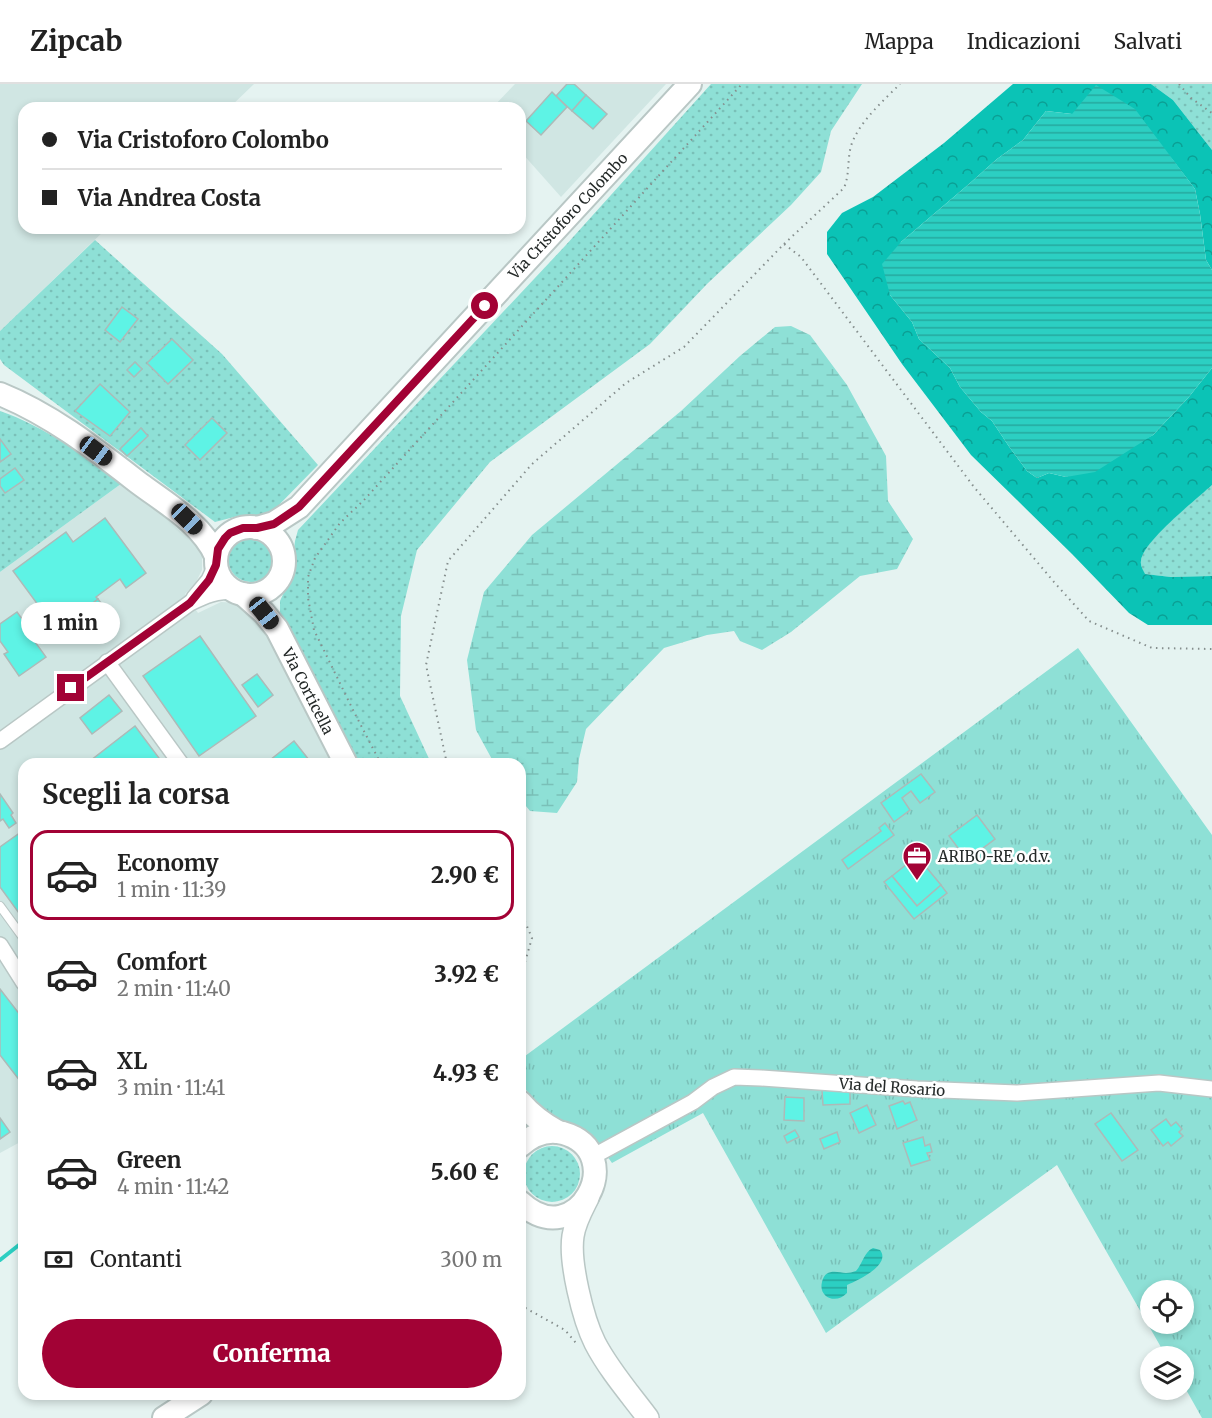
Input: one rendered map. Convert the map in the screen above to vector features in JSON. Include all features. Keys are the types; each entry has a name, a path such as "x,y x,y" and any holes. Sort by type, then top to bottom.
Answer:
{"main road":[{"name":"Via Cristoforo Colombo","path":"246,529 274,524 299,507 690,84"},
{"path":"0,394 57,423 187,519 209,543 220,578 225,583 239,592 259,593 267,590 278,579"},
{"name":"Via Cristoforo Colombo","path":"282,551 286,535 299,507"},
{"path":"187,519 221,530 265,531 273,536 282,551 283,561 273,605 273,616 277,629"},
{"path":"216,560 218,549 225,538 246,529"},
{"name":"Via Corticella","path":"239,592 264,613 277,629 343,758"},
{"path":"526,1109 541,1124 573,1137 585,1147 594,1168 593,1187 588,1198 572,1212 552,1217 528,1209"},
{"path":"526,1142 538,1134 558,1132"},
{"path":"164,1418 192,1400"}],"street":[{"path":"190,603 209,580 216,560"},
{"path":"0,741 190,603 219,591 239,592"},
{"path":"107,662 177,758"},
{"path":"0,945 18,974"},
{"name":"Via del Rosario","path":"591,1157 693,1102 713,1087 734,1077 1017,1093 1159,1083 1212,1089"},
{"path":"588,1198 574,1228 572,1240 572,1254 582,1307 595,1343 609,1366 648,1418"},
{"path":"528,1209 557,1229 572,1254"}],"lane":[{"path":"0,906 18,931"}],"path":[{"path":"378,758 314,630 308,598 308,577 315,558 340,523 364,500 742,84"},
{"path":"446,758 426,665 447,561 532,464 626,383 684,347 784,244 844,188 849,177 848,162 851,145 862,125 900,84"},
{"path":"1179,84 1191,98 1212,113"},
{"path":"784,244 801,257 974,487 1089,621 1152,648 1212,649"},
{"path":"526,924 532,938 526,959"},
{"path":"526,1308 565,1330 579,1347"}],"shaded area":[{"path":"0,84 254,84 235,102 18,102 18,234 101,234 0,331"},
{"path":"515,84 666,84 561,197 526,158 526,102 498,102"},
{"path":"1096,85 1135,109 1195,189 1206,260 1212,270 1212,368 1188,398 1153,435 1095,472 1066,477 1049,473 1037,478 1027,471 992,421 981,412 960,387 950,368 919,339 912,322 890,295 882,264 901,242 997,159 1023,140 1046,111 1072,114"},
{"path":"125,481 202,551 202,570 196,582 185,594 198,613 221,602 240,603 270,636 336,758 18,758 18,1143 0,1153 0,572"},
{"path":"873,1248 880,1250 882,1255 877,1267 847,1285 847,1293 843,1297 833,1299 825,1295 821,1287 826,1275 832,1272 856,1271"}],"green space":[{"path":"711,84 862,84 831,131 821,172 791,205 707,284 650,344 490,462 417,550 401,616 400,696 429,758 350,758 286,631 280,612 280,601 290,579 298,530 565,246"},
{"path":"1013,84 1151,84 1173,100 1212,150 1212,270 1206,260 1195,189 1172,159 1072,114 1046,111 1023,140 997,159 901,242 890,295 912,322 919,339 950,368 960,387 981,412 992,421 1027,471 1037,478 1049,473 1066,477 1153,435 1188,398 1212,368 1212,485 1160,532 1150,543 1141,563 1145,574 1171,577 1212,576 1212,625 1148,625 1129,613 971,455 902,364 827,254 827,232 842,213 873,197 944,143"},
{"path":"1151,84 1212,84 1212,150 1173,100"},
{"path":"95,240 222,354 318,465 275,509 262,516 238,516 215,522 4,365 0,359 0,331"},
{"path":"791,326 810,335 847,385 886,456 888,501 913,539 897,569 860,576 791,632 762,650 740,641 734,631 707,635 664,648 586,729 579,759 577,782 557,813 530,811 526,806 526,758 491,758 476,730 467,660 484,592 532,535 681,411 775,327"},
{"path":"0,411 48,433 125,481 0,572"},
{"path":"1212,485 1212,576 1171,577 1144,574 1141,561 1150,543"},
{"path":"251,536 267,543 274,559 267,575 251,582 235,575 228,559 235,543"},
{"path":"1078,648 1212,835 1212,1418 1202,1418 1192,1400 1194,1400 1194,1346 1160,1346 1153,1334 1194,1334 1194,1280 1140,1280 1140,1310 1057,1165 826,1333 703,1113 612,1163 592,1135 544,1114 526,1090 526,1055"},
{"path":"552,1146 563,1148 572,1154 579,1169 578,1185 572,1194 563,1200 552,1202 541,1200 532,1194 526,1185 526,1163 532,1154 541,1148"}],"building":[{"path":"567,84 574,84 586,95 572,111 556,96"},
{"path":"552,92 567,107 541,135 526,121"},
{"path":"586,95 607,114 593,129 572,111"},
{"path":"122,307 138,319 120,342 105,330"},
{"path":"172,339 193,360 168,384 147,363"},
{"path":"135,362 142,369 134,377 127,370"},
{"path":"100,384 130,412 110,436 75,411"},
{"path":"212,418 227,433 200,460 185,445"},
{"path":"141,428 148,436 127,456 120,449"},
{"path":"0,439 11,454 0,462"},
{"path":"15,468 24,480 5,493 0,486 0,479"},
{"path":"105,518 146,573 126,588 120,579 74,618 72,614 55,628 13,571 66,532 73,542"},
{"path":"98,599 114,621 91,639 74,618"},
{"path":"17,612 46,657 19,676 4,654 8,652 0,641 0,624"},
{"path":"200,636 256,716 199,756 143,676"},
{"path":"257,674 273,695 258,707 242,685"},
{"path":"109,695 122,711 92,734 80,718"},
{"path":"135,726 159,758 94,758"},
{"path":"294,741 307,758 273,758"},
{"path":"921,774 935,792 920,803 911,791 902,798 910,810 894,822 881,803"},
{"path":"0,794 13,813 11,815 16,823 9,828 3,819 0,821"},
{"path":"977,815 995,839 967,860 949,836"},
{"path":"885,823 894,835 848,869 842,860 881,831 879,828"},
{"path":"18,834 18,912 0,887 0,847"},
{"path":"917,856 941,885 917,906 892,876"},
{"path":"892,876 917,906 941,885 947,893 914,919 884,882"},
{"path":"0,989 18,1012 18,1078 0,1055"},
{"path":"850,1089 850,1104 823,1105 822,1090"},
{"path":"785,1097 804,1098 804,1121 784,1120"},
{"path":"903,1101 905,1104 910,1102 917,1120 897,1129 889,1106"},
{"path":"867,1105 876,1125 859,1133 850,1113"},
{"path":"1111,1113 1138,1150 1122,1161 1095,1124"},
{"path":"0,1118 10,1132 0,1139"},
{"path":"1166,1119 1171,1126 1176,1122 1182,1129 1179,1132 1183,1136 1171,1146 1168,1142 1163,1146 1151,1130"},
{"path":"795,1130 799,1137 787,1143 784,1136"},
{"path":"837,1132 840,1142 824,1149 820,1139"},
{"path":"923,1137 925,1146 930,1144 932,1152 927,1153 930,1160 911,1166 903,1143"}],"waterway":[{"path":"0,1260 18,1246"}],"place":[{"name":"ARIBO-RE o.d.v.","path":"917,882"}],"route":[{"path":"71,688 190,603 209,580 216,565 218,549 230,533 243,528 274,524 299,507 485,306"}]}
